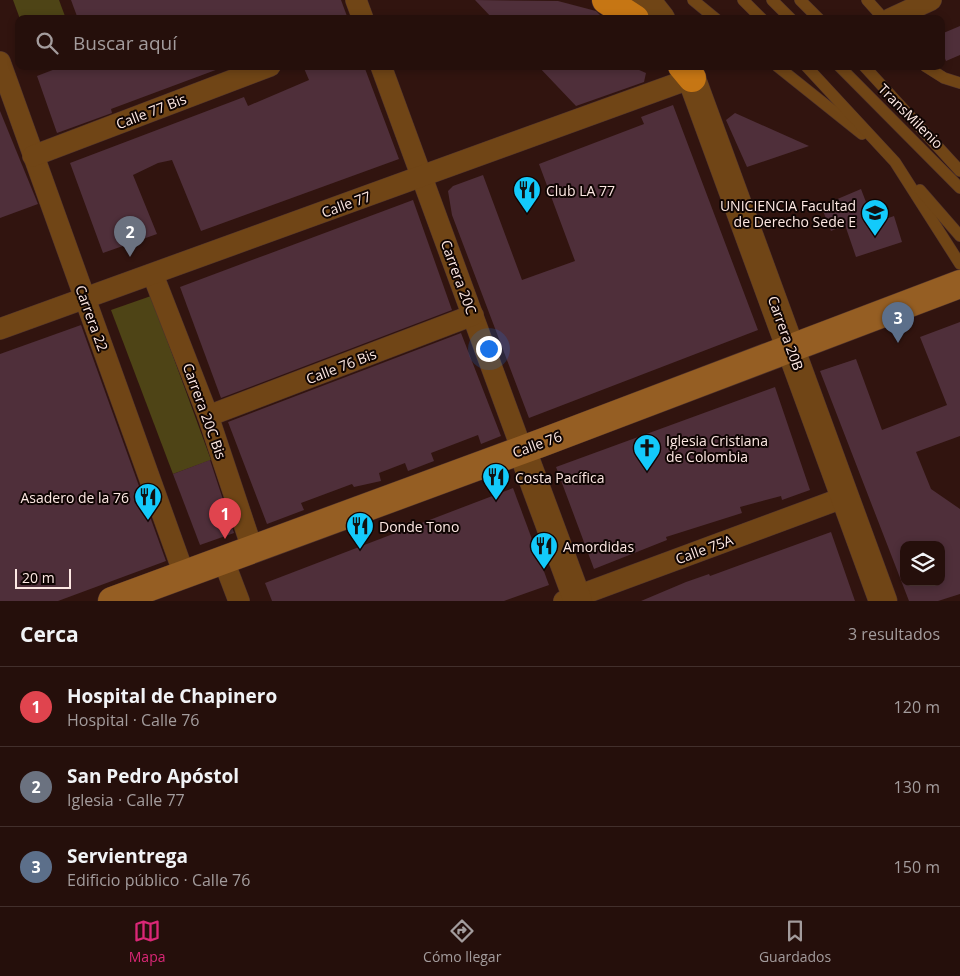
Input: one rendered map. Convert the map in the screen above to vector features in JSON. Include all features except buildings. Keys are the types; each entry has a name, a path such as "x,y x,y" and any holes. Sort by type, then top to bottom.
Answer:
{"highway":[{"path":"606,0 629,15"}],"main road":[{"name":"Calle 76","path":"112,601 522,450 960,284"}],"street":[{"path":"356,0 362,15"},
{"path":"646,0 658,15"},
{"path":"899,15 931,0"},
{"name":"Carrera 22","path":"0,62 184,574"},
{"name":"Calle 77 Bis","path":"33,156 259,70"},
{"name":"Carrera 20C","path":"382,70 522,450 573,599"},
{"name":"Calle 77","path":"0,329 153,275 421,176 687,70"},
{"name":"Carrera 20B","path":"687,70 883,601"},
{"name":"Carrera 20C Bis","path":"153,275 208,416 252,548"},
{"name":"Calle 76 Bis","path":"208,416 472,315"},
{"name":"Calle 75A","path":"573,599 845,497"},
{"path":"223,559 239,601"}],"lane":[{"path":"693,0 711,15"},
{"path":"742,0 758,15"},
{"path":"772,0 786,15"},
{"path":"800,0 815,15"},
{"path":"867,0 880,15"},
{"path":"782,70 895,162 960,264"},
{"path":"810,70 960,236"},
{"name":"TransMilenio","path":"843,70 960,188"},
{"name":"TransMilenio","path":"868,70 960,171"},
{"path":"931,70 944,78 960,83"}],"shaded area":[{"path":"13,0 59,0 65,15 19,15"},
{"path":"151,296 211,460 173,474 111,310"}],"place":[{"name":"Club LA 77","path":"527,214"},
{"name":"UNICIENCIA Facultad de Derecho Sede E","path":"875,237"},
{"name":"San Pedro Apóstol","path":"130,257"},
{"name":"Servientrega","path":"898,343"},
{"name":"Iglesia Cristiana de Colombia","path":"647,472"},
{"name":"Costa Pacífica","path":"496,501"},
{"name":"Asadero de la 76","path":"148,521"},
{"name":"Hospital de Chapinero","path":"225,539"},
{"name":"Donde Tono","path":"360,550"},
{"name":"Amordidas","path":"544,570"}]}
